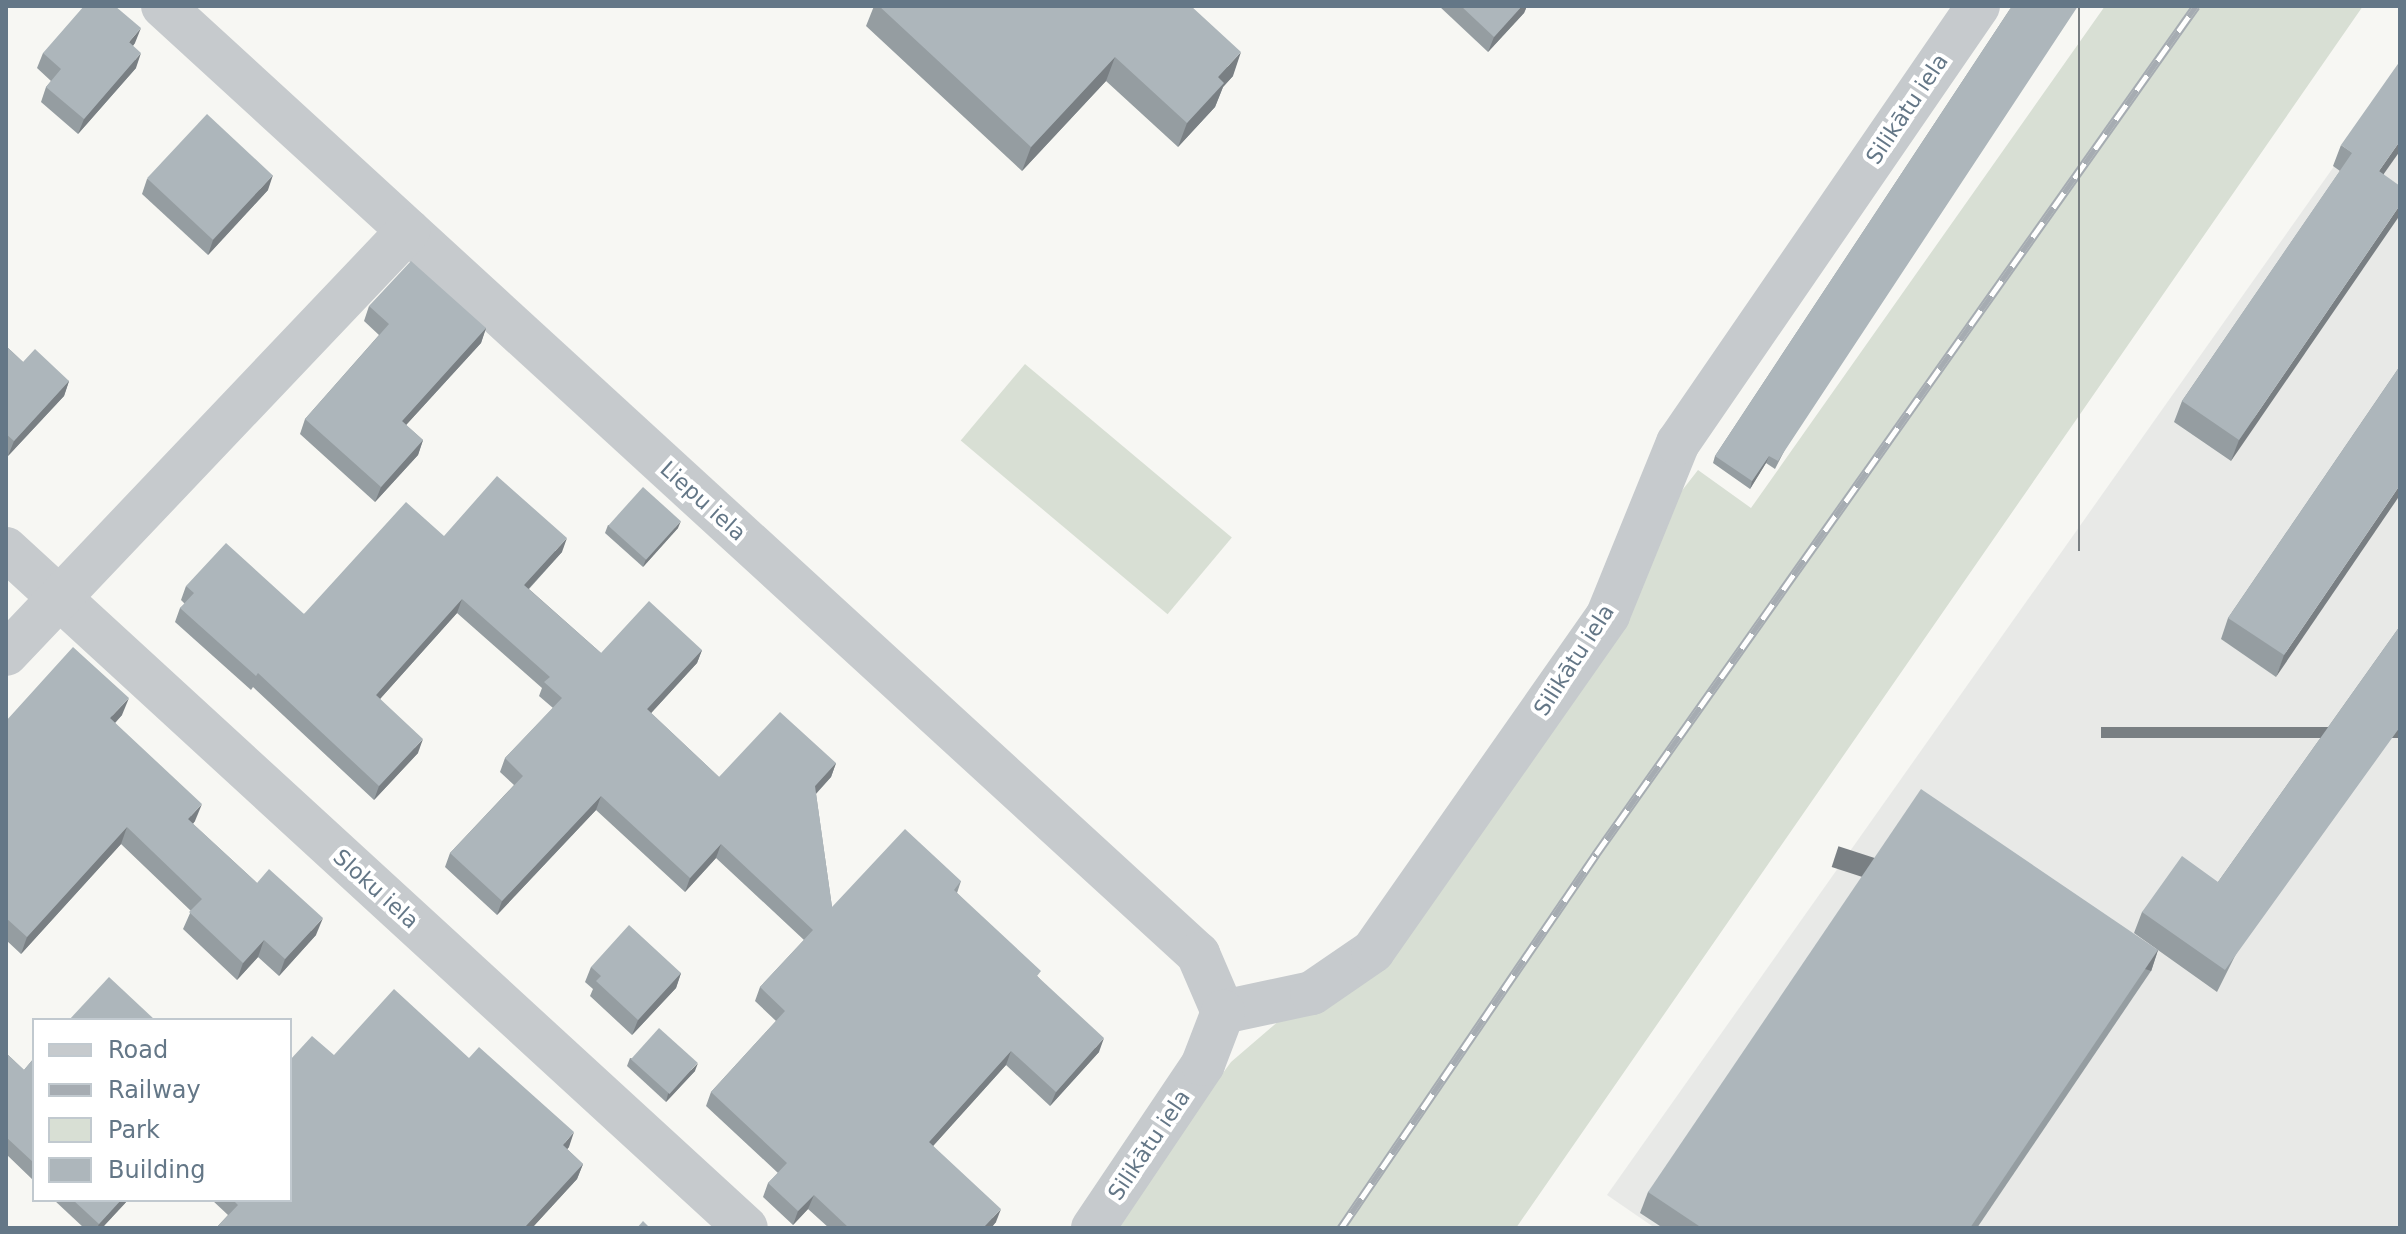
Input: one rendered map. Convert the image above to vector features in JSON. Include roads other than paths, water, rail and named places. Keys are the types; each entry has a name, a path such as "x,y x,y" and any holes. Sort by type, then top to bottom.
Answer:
{"street":[{"name":"Liepu iela","path":"163,6 1198,954 1223,1012"},
{"name":"Silikātu iela","path":"1093,1228 1203,1064 1223,1012 1312,993 1373,951 1608,615 1678,443 1978,6"},
{"path":"6,654 408,231"},
{"name":"Sloku iela","path":"6,549 746,1228"}],"railway":[{"path":"1341,1228 1596,854 2196,6"}]}
